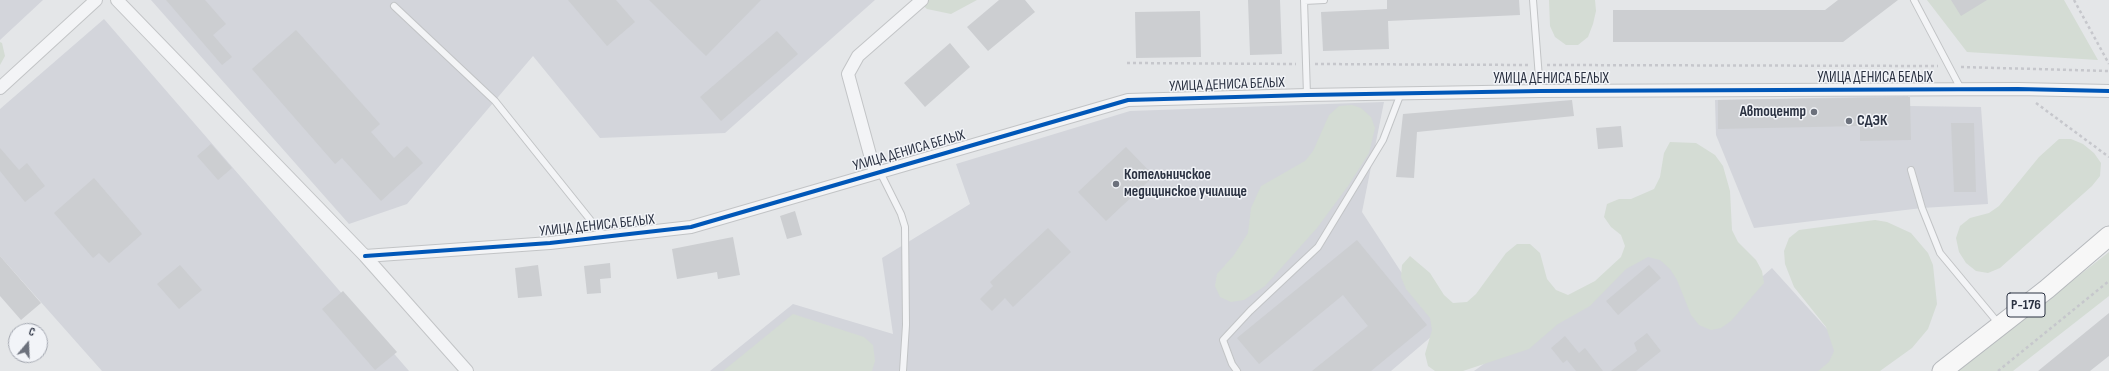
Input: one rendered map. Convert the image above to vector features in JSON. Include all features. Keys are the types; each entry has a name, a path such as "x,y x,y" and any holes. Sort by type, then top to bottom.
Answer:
{"highway":[{"name":"Р-176","path":"1942,371 2046,289 2109,236"}],"street":[{"path":"0,88 96,0"},
{"path":"117,0 365,256 467,371"},
{"path":"877,173 848,74 858,56 922,0"},
{"name":"УЛИЦА ДЕНИСА БЕЛЫХ","path":"365,256 543,244 691,227 1128,100 1306,94 1540,91 1961,89 2109,91"}],"lane":[{"path":"1306,94 1304,0 1324,0"},
{"path":"1533,0 1540,91"},
{"path":"1914,0 1961,89"},
{"path":"394,6 495,100 604,237"},
{"path":"1237,371 1232,364 1223,340 1250,311 1318,247 1383,140 1402,93"},
{"path":"1911,170 1922,208 1940,253 2000,325"},
{"path":"877,173 901,214 905,227 906,325 902,371"}],"path":[{"path":"2074,0 2109,64"},
{"path":"1126,63 1949,66 2109,72"},
{"path":"2018,89 2109,156"},
{"path":"1998,371 2109,281"}],"shaded area":[{"path":"0,0 43,0 0,40"},
{"path":"151,0 875,0 725,133 600,138 533,56 407,204 349,224"},
{"path":"917,0 977,0 951,14 927,9"},
{"path":"1549,0 1595,0 1596,11 1588,37 1578,45 1566,45 1555,37 1550,26"},
{"path":"1927,0 2064,0 2098,60 1967,52"},
{"path":"104,19 409,371 102,371 0,256 0,109"},
{"path":"0,42 2,43 5,56 0,65"},
{"path":"1908,96 1909,106 1981,107 1988,204 1922,208 1754,228 1716,135 1715,100"},
{"path":"1384,102 1362,212 1439,330 1391,371 710,371 793,304 893,334 882,258 970,204 956,164 1130,111"},
{"path":"1352,105 1361,108 1371,117 1375,128 1369,153 1348,186 1317,228 1265,286 1244,300 1231,302 1220,297 1215,286 1217,274 1234,255 1248,233 1251,208 1261,186 1305,161 1313,151 1329,115 1339,106"},
{"path":"2059,139 2071,139 2083,144 2094,153 2101,163 2100,176 2092,186 2000,268 1988,273 1976,271 1966,263 1959,252 1956,238 1960,226 1970,218 1989,213 1999,206 2039,157"},
{"path":"1670,142 1696,143 1715,155 1723,166 1730,191 1732,230 1738,242 1756,260 1762,271 1764,283 1731,321 1721,328 1711,330 1699,325 1691,315 1677,280 1670,269 1660,260 1648,257 1626,269 1590,306 1558,324 1529,349 1463,371 1435,371 1428,366 1425,354 1432,330 1430,318 1406,289 1401,277 1402,265 1410,256 1430,273 1444,295 1453,303 1467,302 1476,294 1506,253 1517,244 1530,244 1540,253 1547,279 1556,290 1568,295 1595,281 1621,257 1625,246 1621,235 1611,227 1604,217 1607,204 1619,199 1631,199 1654,189 1660,177 1664,153"},
{"path":"1875,220 1887,222 1911,233 1928,253 1933,265 1937,304 1928,329 1912,348 1880,371 1818,371 1829,362 1834,351 1826,327 1794,287 1785,264 1784,251 1789,238 1799,230"},
{"path":"1651,243 1713,320 1772,268 1856,361 1843,371 1474,371"},
{"path":"2109,252 2109,296 2013,371 1956,371"},
{"path":"793,314 864,337 873,345 875,361 872,371 723,371"}],"building":[{"path":"166,0 205,0 226,24 213,35 232,57 222,65"},
{"path":"568,0 616,0 635,22 607,46"},
{"path":"649,0 761,0 706,56"},
{"path":"999,0 1025,0 1035,12 988,51 967,27"},
{"path":"1248,0 1280,0 1282,54 1250,55"},
{"path":"1387,0 1519,0 1520,15 1388,21 1389,49 1323,51 1321,12 1387,9"},
{"path":"1838,0 1898,0 1843,42 1613,42 1613,10 1825,10"},
{"path":"1951,0 1987,0 1961,16"},
{"path":"1200,11 1201,57 1136,58 1135,12"},
{"path":"296,30 380,124 371,132 394,158 407,146 423,163 381,201 342,158 335,164 252,69"},
{"path":"777,31 798,54 721,121 700,97"},
{"path":"950,43 970,67 925,107 904,83"},
{"name":"Автоцентр","path":"1910,97 1911,140 1860,141 1860,126 1718,129 1718,100"},
{"path":"1572,100 1574,116 1417,132 1414,178 1396,177 1403,114"},
{"path":"1951,123 1974,123 1976,192 1954,192"},
{"path":"1621,126 1623,147 1598,149 1596,128"},
{"path":"211,144 232,168 218,180 197,156"},
{"name":"Котельничское медицинское училище","path":"1126,147 1154,176 1106,221 1078,192"},
{"path":"0,148 19,170 27,163 45,186 25,202 0,171"},
{"path":"94,178 142,234 109,263 99,253 93,258 54,213"},
{"path":"795,211 802,235 787,239 780,216"},
{"path":"1048,228 1071,252 1013,307 1005,298 992,311 980,299 993,286 990,282"},
{"path":"733,237 740,275 718,279 717,272 677,279 672,249"},
{"path":"1357,240 1427,325 1371,371 1312,371 1368,326 1343,295 1259,364 1237,338"},
{"path":"0,256 41,303 21,320 0,296"},
{"path":"610,263 611,278 600,279 601,293 587,294 584,266"},
{"path":"180,265 202,290 179,309 157,284"},
{"path":"538,265 542,296 518,298 515,268"},
{"path":"1649,265 1661,278 1618,315 1606,301"},
{"path":"343,291 397,352 375,370 322,309"},
{"path":"2109,313 2109,356 2090,371 2038,371"},
{"path":"1647,333 1661,351 1636,371 1611,371 1637,351 1634,343"},
{"path":"1565,336 1579,353 1585,348 1603,371 1576,371 1567,360 1563,363 1551,348"}],"cycle path":[{"path":"365,256 550,243 691,227 1128,100 1540,91 2018,89 2109,91"}],"place":[{"name":"Автоцентр","path":"1814,112"},
{"name":"СДЭК","path":"1849,121"},
{"name":"Котельничское медицинское училище","path":"1116,184"}]}
